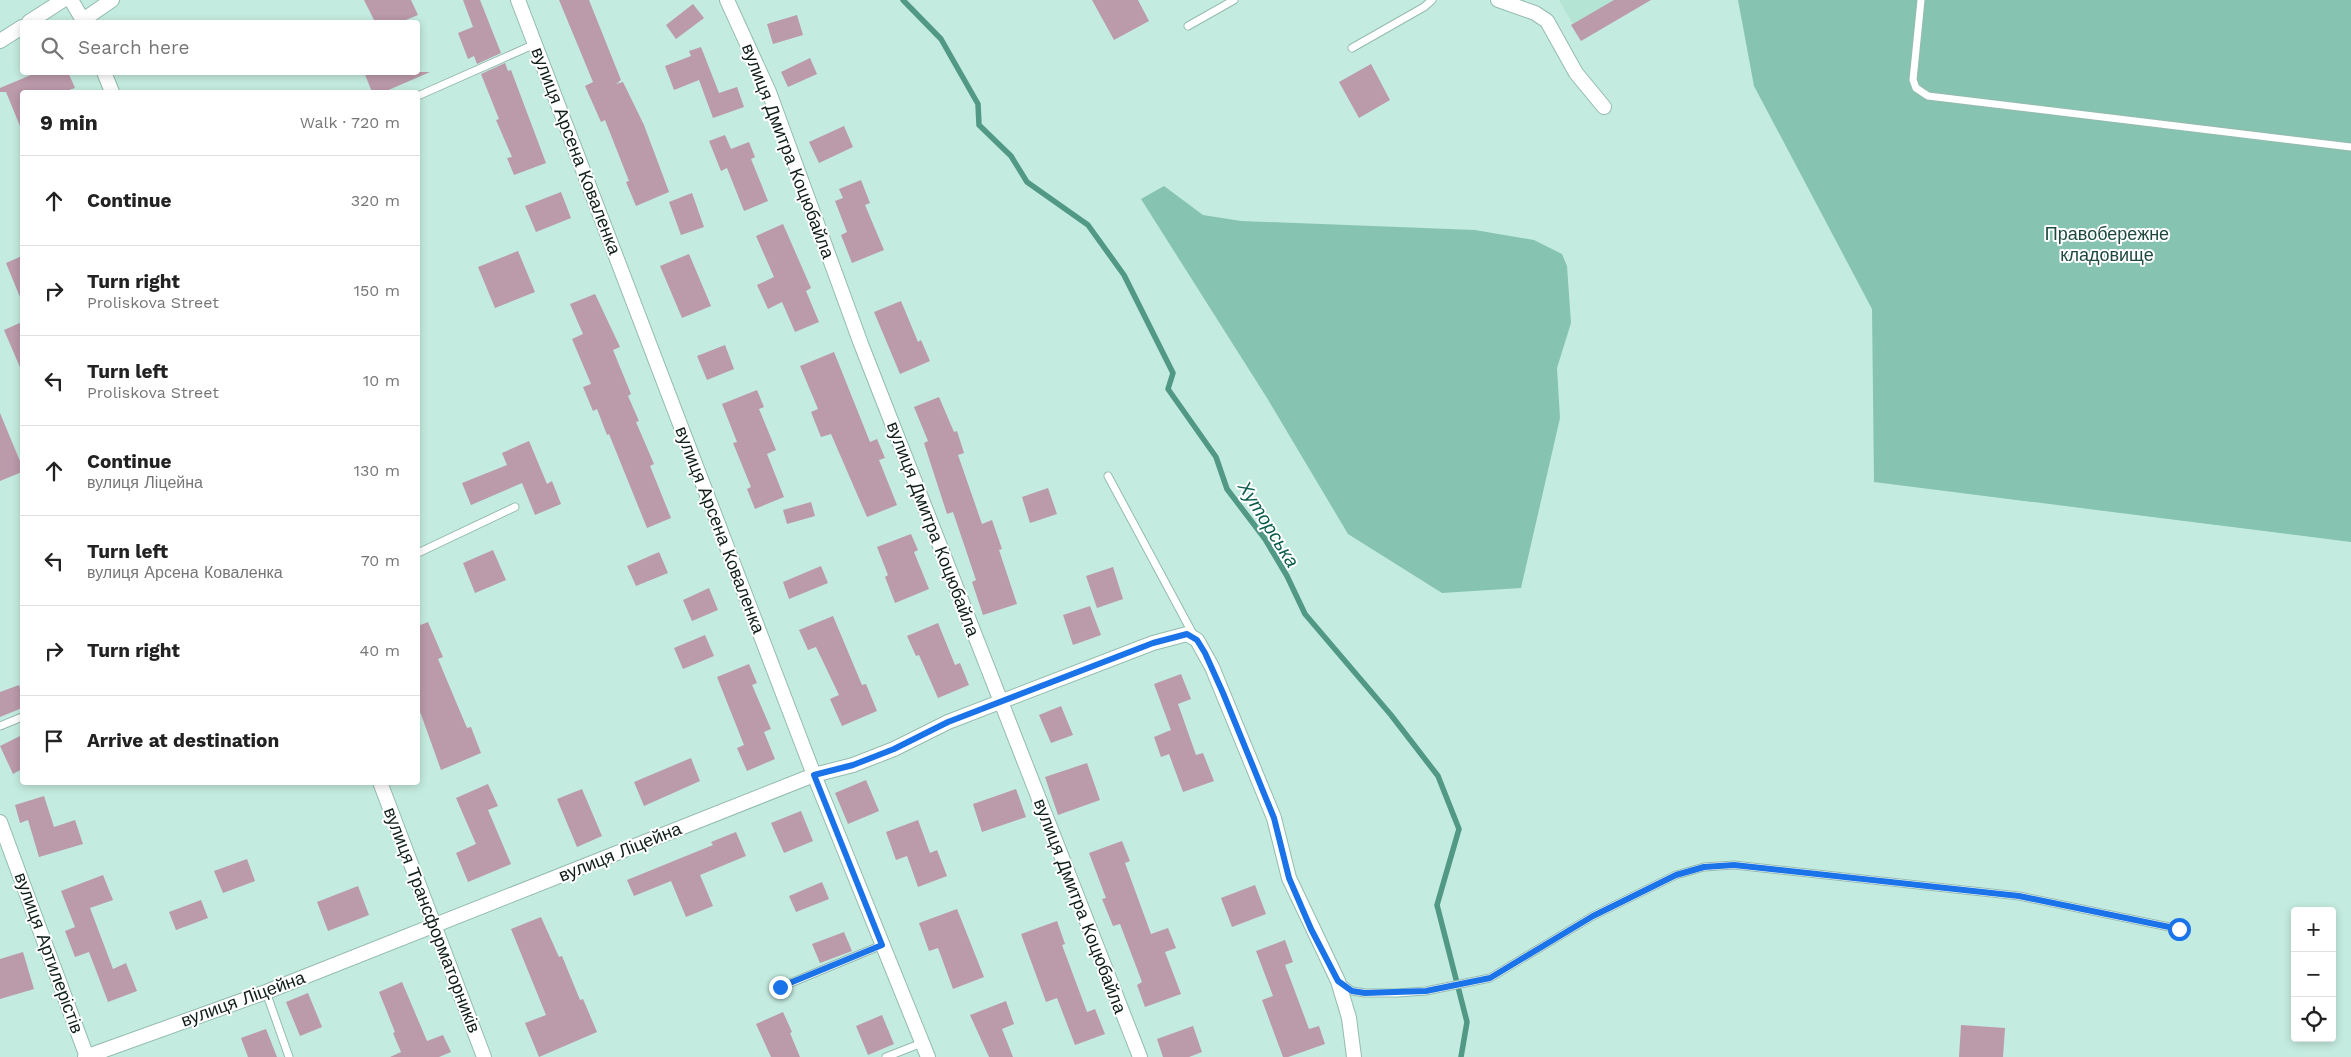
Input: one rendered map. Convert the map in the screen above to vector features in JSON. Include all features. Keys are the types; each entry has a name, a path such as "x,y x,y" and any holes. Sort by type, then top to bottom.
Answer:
{"street":[{"path":"32,20 64,0"},
{"path":"71,0 83,20"},
{"path":"85,20 112,0"},
{"name":"вулиця Арсена Коваленка","path":"518,0 814,775 928,1057"},
{"name":"вулиця Дмитра Коцюбайла","path":"728,0 769,92 834,272 1000,703 1140,1057"},
{"path":"1498,0 1535,13 1547,21 1576,73 1604,107"},
{"path":"0,41 20,28"},
{"path":"105,75 111,90"},
{"name":"вулиця Ліцейна","path":"86,1057 266,992 814,775 853,765 894,749 948,722 1153,643 1187,634 1197,640"},
{"path":"1197,640 1216,676 1274,818 1289,878 1338,981 1349,1018 1354,1057"},
{"name":"вулиця Трансформаторників","path":"381,785 484,1057"},
{"name":"вулиця Артилерістів","path":"0,822 86,1057"}],"lane":[{"path":"1188,26 1234,0"},
{"path":"1352,48 1424,7 1432,0"},
{"path":"1921,0 1913,80 1916,88 1928,96 2351,147"},
{"path":"420,95 536,44"},
{"path":"1108,476 1197,640"},
{"path":"420,552 515,507"},
{"path":"0,726 20,718"},
{"path":"1338,981 1352,991 1365,993 1426,991 1490,978 1593,916 1676,875 1704,867 1734,865 2019,896 2179,929"},
{"path":"780,987 882,945"},
{"path":"266,992 290,1057"},
{"path":"886,1057 922,1043"}],"shaded area":[{"path":"1559,0 1632,0 1577,31"}],"green space":[{"name":"Правобережне кладовище","path":"1738,0 2351,0 2351,542 1874,482 1872,309 1754,86"},
{"path":"1164,186 1203,215 1241,221 1475,230 1534,240 1562,254 1567,266 1571,323 1557,368 1560,418 1521,588 1442,593 1348,534 1267,398 1141,199"}],"building":[{"path":"364,0 411,0 418,15 406,20 374,20"},
{"path":"463,0 480,0 501,53 477,64 474,56 468,59 458,33 473,27"},
{"path":"559,0 589,0 621,80 616,84 623,82 644,125 669,192 636,206 626,182 629,181 605,120 601,122 585,86 593,82"},
{"path":"1092,0 1138,0 1149,21 1114,40"},
{"path":"1614,0 1651,0 1581,41 1571,25"},
{"path":"693,4 704,18 676,39 666,25"},
{"path":"797,15 803,35 773,44 767,24"},
{"path":"701,47 719,93 737,87 744,107 713,118 699,80 674,90 665,66 691,56 689,51"},
{"path":"810,58 817,74 788,87 781,72"},
{"path":"505,63 508,71 511,70 546,163 514,175 507,158 512,157 496,120 499,119 481,74"},
{"path":"1371,64 1390,100 1359,118 1339,82"},
{"path":"420,72 430,72 389,90 371,90 365,75 420,75"},
{"path":"31,75 69,75 75,88 69,90 20,90 20,126 6,92 0,92 0,88"},
{"path":"844,126 853,147 819,163 809,142"},
{"path":"725,135 731,149 749,142 755,157 751,159 768,201 744,211 727,168 721,171 709,141"},
{"path":"861,180 870,203 865,205 884,250 852,263 841,235 847,232 835,201 843,198 839,189"},
{"path":"561,192 571,218 536,232 525,206"},
{"path":"692,193 704,227 681,235 669,202"},
{"path":"783,224 811,288 806,291 819,322 795,332 782,302 768,309 757,285 774,277 756,236"},
{"path":"518,251 535,292 495,308 478,267"},
{"path":"689,254 711,306 682,318 660,266"},
{"path":"20,257 20,297 6,263"},
{"path":"595,294 620,347 613,350 631,394 628,396 639,421 636,422 654,464 650,466 671,518 647,528 609,434 607,435 597,409 593,411 583,387 591,384 572,339 583,334 570,304"},
{"path":"901,301 918,342 921,340 930,361 900,374 874,312"},
{"path":"20,323 20,367 4,330"},
{"path":"725,345 734,369 707,380 697,356"},
{"path":"834,352 870,442 877,439 885,458 879,460 897,505 867,517 831,434 821,437 811,412 818,409 800,366"},
{"path":"757,390 764,407 759,409 776,450 767,454 784,497 755,509 747,489 751,487 733,443 737,442 722,404"},
{"path":"939,397 954,432 957,431 964,453 958,455 982,524 992,520 1002,549 999,550 1017,604 983,615 972,582 976,580 953,512 947,514 924,443 928,441 914,407"},
{"path":"0,413 20,461 20,473 0,481"},
{"path":"529,441 547,484 552,481 561,504 535,515 522,483 471,505 462,483 507,465 502,453"},
{"path":"1048,488 1057,514 1030,523 1022,497"},
{"path":"811,502 815,516 787,524 783,510"},
{"path":"911,534 918,550 914,552 929,589 895,603 885,577 888,575 877,547"},
{"path":"493,550 506,580 475,593 463,563"},
{"path":"659,552 668,573 636,586 627,566"},
{"path":"821,566 828,583 789,599 783,582"},
{"path":"1113,567 1123,599 1097,608 1086,576"},
{"path":"709,588 718,610 692,621 683,600"},
{"path":"1090,606 1101,635 1073,645 1063,615"},
{"path":"833,616 862,685 866,684 877,711 842,726 830,699 839,695 816,647 808,650 799,630"},
{"path":"428,622 443,657 438,659 467,728 471,727 481,753 441,770 420,712 420,625"},
{"path":"938,623 955,665 960,663 969,685 938,698 919,655 916,656 907,636"},
{"path":"705,635 714,656 683,669 674,648"},
{"path":"749,664 757,683 752,685 771,729 764,732 775,759 747,771 737,748 744,745 717,677"},
{"path":"1181,674 1191,699 1178,704 1196,755 1203,753 1214,781 1183,792 1169,754 1161,757 1154,737 1171,730 1154,684"},
{"path":"19,685 20,709 0,717 0,692"},
{"path":"1061,706 1073,735 1051,743 1039,715"},
{"path":"20,736 20,770 13,774 0,746"},
{"path":"691,758 700,781 644,806 634,782"},
{"path":"1087,763 1100,800 1058,815 1045,777"},
{"path":"866,780 879,811 848,824 835,793"},
{"path":"488,784 498,806 488,810 511,864 468,882 456,853 476,844 456,798"},
{"path":"582,789 602,836 577,847 557,799"},
{"path":"1016,789 1026,817 982,832 973,804"},
{"path":"44,796 54,827 75,820 83,844 39,857 28,820 20,823 15,805"},
{"path":"801,811 813,841 784,853 771,823"},
{"path":"918,820 930,853 937,850 947,876 918,887 907,856 896,860 886,832"},
{"path":"736,832 746,856 700,875 713,906 686,917 671,881 634,896 627,880 713,845 711,842"},
{"path":"1122,841 1130,861 1125,863 1151,934 1168,928 1176,948 1165,952 1181,994 1145,1007 1137,985 1142,982 1120,924 1113,926 1102,899 1106,898 1089,853"},
{"path":"247,859 255,881 223,893 214,871"},
{"path":"103,875 113,900 90,908 113,969 126,963 137,991 108,1002 89,952 75,957 65,931 75,927 61,891"},
{"path":"822,882 829,899 796,912 789,896"},
{"path":"1255,885 1266,914 1232,927 1221,898"},
{"path":"358,886 369,915 328,931 317,902"},
{"path":"201,900 208,918 176,930 169,912"},
{"path":"957,909 984,977 953,989 938,948 929,951 919,923"},
{"path":"541,917 559,957 562,956 580,1000 583,999 597,1032 539,1057 525,1023 546,1015 511,929"},
{"path":"1057,921 1065,944 1062,945 1087,1012 1095,1009 1105,1034 1075,1045 1057,998 1046,1002 1021,934"},
{"path":"844,932 852,951 820,963 812,944"},
{"path":"1285,940 1293,962 1285,965 1309,1029 1319,1026 1325,1044 1288,1057 1283,1057 1262,1000 1273,996 1256,951"},
{"path":"23,952 34,989 0,999 0,959"},
{"path":"402,982 427,1041 443,1035 451,1052 439,1057 390,1057 401,1052 379,992"},
{"path":"308,993 322,1027 300,1036 286,1002"},
{"path":"1006,1001 1014,1024 1002,1029 1013,1057 989,1057 970,1015"},
{"path":"783,1012 800,1057 771,1057 756,1024"},
{"path":"882,1015 894,1044 868,1055 856,1026"},
{"path":"1961,1025 2005,1028 2003,1057 1959,1057"},
{"path":"1193,1026 1202,1052 1189,1057 1163,1057 1157,1039"},
{"path":"266,1029 277,1057 248,1057 241,1038"}],"waterway":[{"name":"Хуторська","path":"903,0 941,39 978,104 979,125 1011,156 1027,182 1088,225 1124,275 1173,373 1168,389 1216,457 1227,489 1265,539 1287,576 1305,614 1391,715 1438,776 1459,829 1437,905 1467,1022 1461,1057"}],"route":[{"path":"780,987 882,945 814,775 853,765 894,749 948,722 1153,643 1187,634 1197,640 1205,653 1223,693 1274,818 1289,878 1311,929 1338,981 1352,991 1397,993 1426,991 1490,978 1593,916 1676,875 1704,867 1760,866 2019,896 2179,929"}]}
